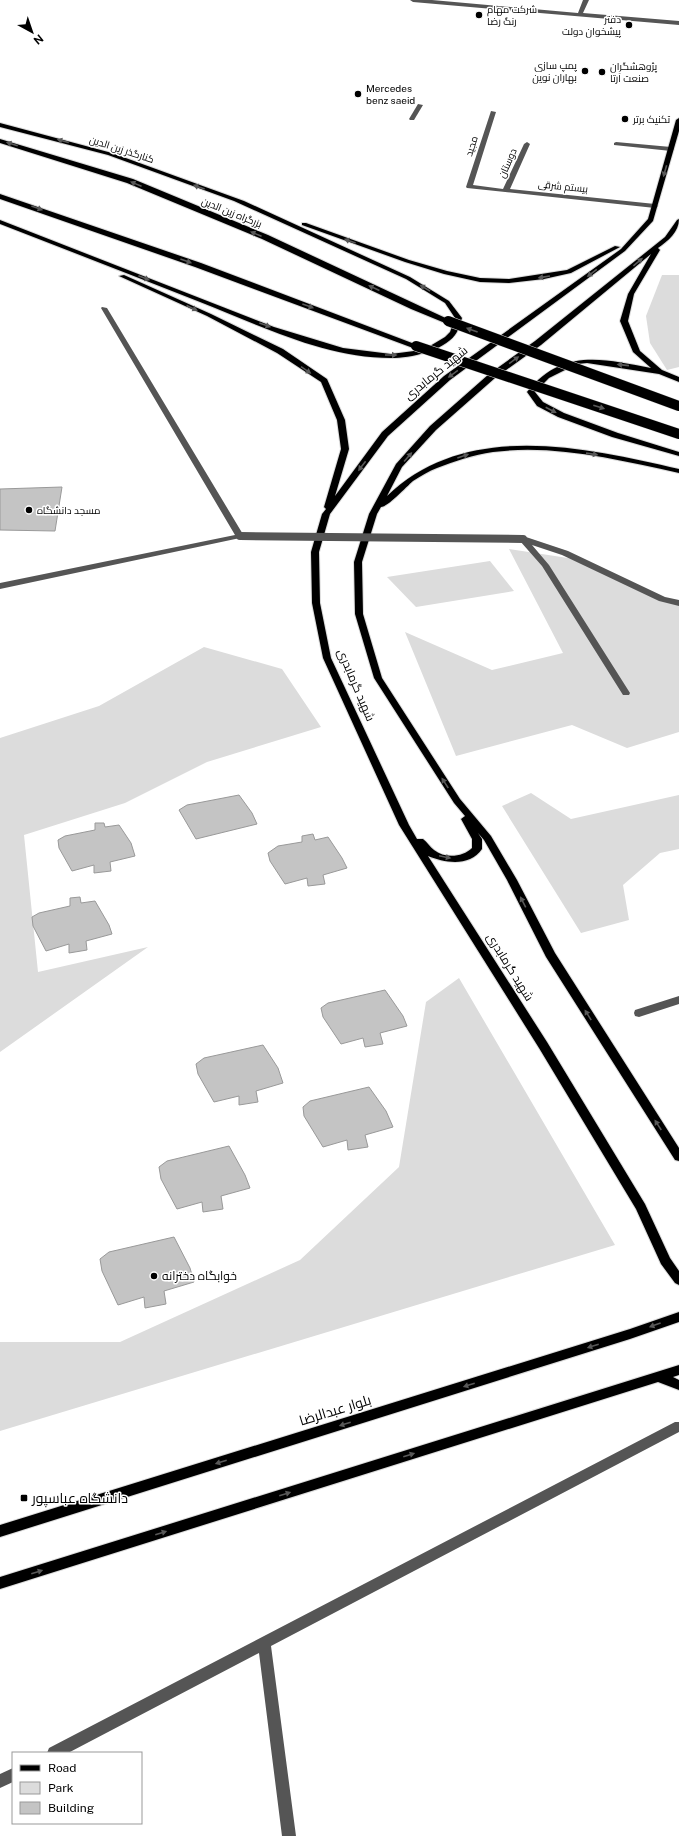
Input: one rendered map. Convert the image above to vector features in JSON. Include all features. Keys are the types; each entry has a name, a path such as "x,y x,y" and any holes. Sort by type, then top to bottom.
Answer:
{"highway":[{"name":"بزرگراه زین الدین","path":"0,140 130,181 265,237 414,307 448,321 679,406"},
{"path":"0,196 198,265 416,346 679,434"}],"main road":[{"name":"شهید گرمابدری","path":"679,120 651,220 623,250 448,378 386,434 326,514 315,552 316,603 328,658 404,825 543,1045 641,1208 665,1261 679,1280"},
{"name":"کنارگذر زین الدین","path":"0,125 110,154 236,200"},
{"path":"236,200 407,261 480,280 509,281 544,277 569,272 611,252 651,220"},
{"path":"0,222 261,324 307,340 350,351 391,356 411,353 435,346 452,335 460,318 447,302 408,278 236,200"},
{"name":"شهید گرمابدری","path":"679,221 667,238 538,343 492,376 434,428 400,466 373,514 358,562 359,614 378,678 457,801 488,838 512,880 550,954 679,1157"},
{"path":"43,239 209,315 280,351 324,382 342,420 345,449 326,514"},
{"path":"660,243 631,294 624,321 637,352 661,372"},
{"path":"679,380 661,372 629,366 587,361 576,362 546,376 530,392 540,404 561,415 615,435 679,454"},
{"path":"373,514 402,485 432,467 475,452 539,447 624,458 679,471"},
{"path":"404,825 431,852 442,858 456,859 470,856 477,849 477,839 457,801"},
{"name":"بلوار عبدالرضا","path":"0,1531 623,1337 679,1317"},
{"path":"0,1583 679,1370"},
{"path":"659,1377 679,1385"}],"street":[{"path":"414,0 470,2 679,23"},
{"path":"580,14 586,0"},
{"path":"412,119 420,105"},
{"name":"مجید","path":"469,187 493,112"},
{"name":"دوستان","path":"506,190 527,144"},
{"path":"616,144 671,149"},
{"name":"بیستم شرقی","path":"469,187 655,206"},
{"path":"104,308 240,536"},
{"path":"0,586 240,536 523,539 565,553 662,599 679,603"},
{"path":"523,539 545,565 626,693"},
{"path":"639,1013 679,1000"},
{"path":"56,1752 675,1426 679,1427"},
{"path":"264,1642 289,1836"},
{"path":"0,1781 12,1775"}],"green space":[{"path":"662,275 679,275 679,367 667,370 650,343 646,316"},
{"path":"509,549 581,560 679,604 679,732 627,748 572,725 456,756 405,632 492,670 563,653"},
{"path":"490,561 514,591 416,607 387,577"},
{"path":"204,647 282,669 321,727 207,762 125,803 24,835 38,972 148,947 0,1052 0,738 99,706"},
{"path":"531,793 571,819 679,795 679,849 660,853 623,885 629,920 581,933 502,806"},
{"path":"459,978 615,1245 0,1431 0,1342 120,1342 300,1260 399,1167 426,1002"}],"building":[{"name":"مسجد دانشگاه","path":"62,487 55,531 0,530 0,489"},
{"path":"239,795 252,813 257,824 196,839 179,810 187,805"},
{"path":"95,823 104,823 105,827 119,825 131,843 135,856 110,862 111,871 94,873 94,865 72,871 59,848 58,840 65,836 95,830"},
{"path":"313,834 315,840 328,837 347,868 323,875 325,884 308,886 307,878 285,884 270,861 268,853 278,846 302,842 302,836"},
{"path":"80,897 81,903 95,901 109,925 112,934 86,941 87,950 69,953 69,944 46,951 33,926 32,917 39,913 70,906 70,898"},
{"path":"385,990 403,1016 407,1026 380,1033 383,1044 365,1047 363,1038 341,1044 323,1017 321,1008 328,1003"},
{"path":"263,1045 278,1068 283,1083 256,1091 258,1102 239,1105 239,1096 214,1102 198,1074 196,1064 204,1058"},
{"path":"369,1087 386,1111 393,1127 365,1135 368,1147 348,1150 347,1140 323,1147 304,1116 303,1107 310,1101"},
{"path":"229,1146 245,1175 250,1188 221,1196 223,1209 203,1212 202,1202 177,1209 161,1179 159,1167 167,1161"},
{"name":"خوابگاه دخترانه","path":"174,1237 190,1268 194,1282 164,1291 166,1304 145,1308 144,1297 118,1305 102,1271 100,1259 109,1252"}],"place":[{"name":"شرکت مهام رنگ رضا","path":"479,15"},
{"name":"دفتر پیشخوان دولت","path":"629,25"},
{"name":"پمپ سازی بهاران نوین","path":"585,71"},
{"name":"پژوهشگران صنعت آرتا","path":"602,72"},
{"name":"Mercedes benz saeid","path":"358,94"},
{"name":"تکنیک برتر","path":"625,119"},
{"name":"مسجد دانشگاه","path":"29,510"},
{"name":"خوابگاه دخترانه","path":"154,1276"},
{"name":"دانشگاه عباسپور","path":"24,1498"}]}
